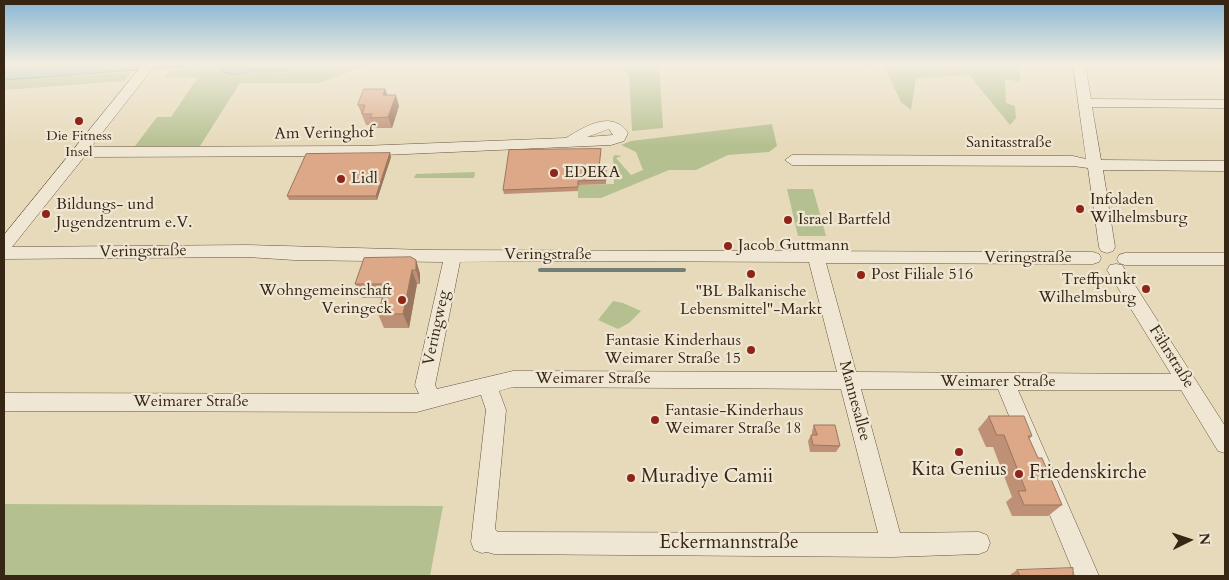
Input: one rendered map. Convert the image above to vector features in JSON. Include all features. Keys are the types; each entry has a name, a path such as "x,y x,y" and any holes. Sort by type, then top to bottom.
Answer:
{"street":[{"path":"4,246 129,91"},
{"path":"1084,91 1107,247"},
{"path":"1086,103 1225,104"},
{"name":"Am Veringhof","path":"80,152 361,151 568,143"},
{"name":"Sanitasstraße","path":"792,160 1073,161 1095,165 1225,166"},
{"path":"1121,265 1118,252 1107,247 1092,251 1093,258 1102,266 1121,265 1225,259"},
{"name":"Veringstraße","path":"4,253 164,253 247,250 294,254 453,256 1093,258"},
{"name":"Veringweg","path":"432,399 425,385 453,256"},
{"name":"Mannesallee","path":"816,257 892,545"},
{"name":"Fährstraße","path":"1121,265 1186,382 1225,444"},
{"name":"Weimarer Straße","path":"4,402 417,403 513,379 849,382 1186,382"},
{"path":"1005,382 1087,576"},
{"name":"Eckermannstraße","path":"488,385 496,410 482,538 494,543 892,545 979,543"}],"green space":[{"path":"189,91 235,91 200,146 135,146 157,117 171,117"},
{"path":"630,91 661,91 663,128 632,131"},
{"path":"896,91 914,91 911,110 901,102"},
{"path":"982,91 1006,91 1006,103 1015,106 1016,118 1010,125"},
{"path":"772,124 777,146 769,152 728,155 696,170 669,170 601,198 578,198 578,185 614,184 613,157 615,155 622,156 616,158 631,175 643,170 636,152 621,145 631,141"},
{"path":"475,172 474,178 414,178 416,174"},
{"path":"787,189 813,189 826,236 798,236"},
{"path":"613,301 641,311 629,323 618,329 598,320"},
{"path":"4,504 443,506 430,576 4,576"}],"building":[{"path":"363,91 384,91 383,95 396,95 388,117 370,118 372,114 362,114 365,105 358,105"},
{"name":"EDEKA","path":"601,149 599,168 606,170 606,180 578,181 578,187 503,190 509,150"},
{"name":"Lidl","path":"390,153 376,196 287,196 306,154"},
{"path":"411,257 416,260 416,270 412,270 403,314 378,314 386,284 355,284 364,258"},
{"path":"989,416 1024,416 1032,436 1028,436 1038,458 1042,458 1062,505 1024,505 1018,491 1026,491 1004,435 997,435"},
{"path":"814,425 835,425 840,446 813,445 811,435 817,435"},
{"path":"1073,568 1073,576 1020,576 1017,570"}],"waterway":[{"path":"540,270 684,270"}],"place":[{"name":"Die Fitness Insel","path":"79,121"},
{"name":"EDEKA","path":"554,173"},
{"name":"Lidl","path":"341,179"},
{"name":"Infoladen Wilhelmsburg","path":"1080,209"},
{"name":"Bildungs- und Jugendzentrum e.V.","path":"46,214"},
{"name":"Israel Bartfeld","path":"788,220"},
{"name":"Jacob Guttmann","path":"728,246"},
{"name":"\"BL Balkanische Lebensmittel\"-Markt","path":"751,274"},
{"name":"Post Filiale 516","path":"861,275"},
{"name":"Treffpunkt Wilhelmsburg","path":"1146,289"},
{"name":"Wohngemeinschaft Veringeck","path":"402,300"},
{"name":"Fantasie Kinderhaus Weimarer Straße 15","path":"751,350"},
{"name":"Fantasie-Kinderhaus Weimarer Straße 18","path":"655,420"},
{"name":"Kita Genius","path":"959,452"},
{"name":"Friedenskirche","path":"1019,474"},
{"name":"Muradiye Camii","path":"631,478"}]}
